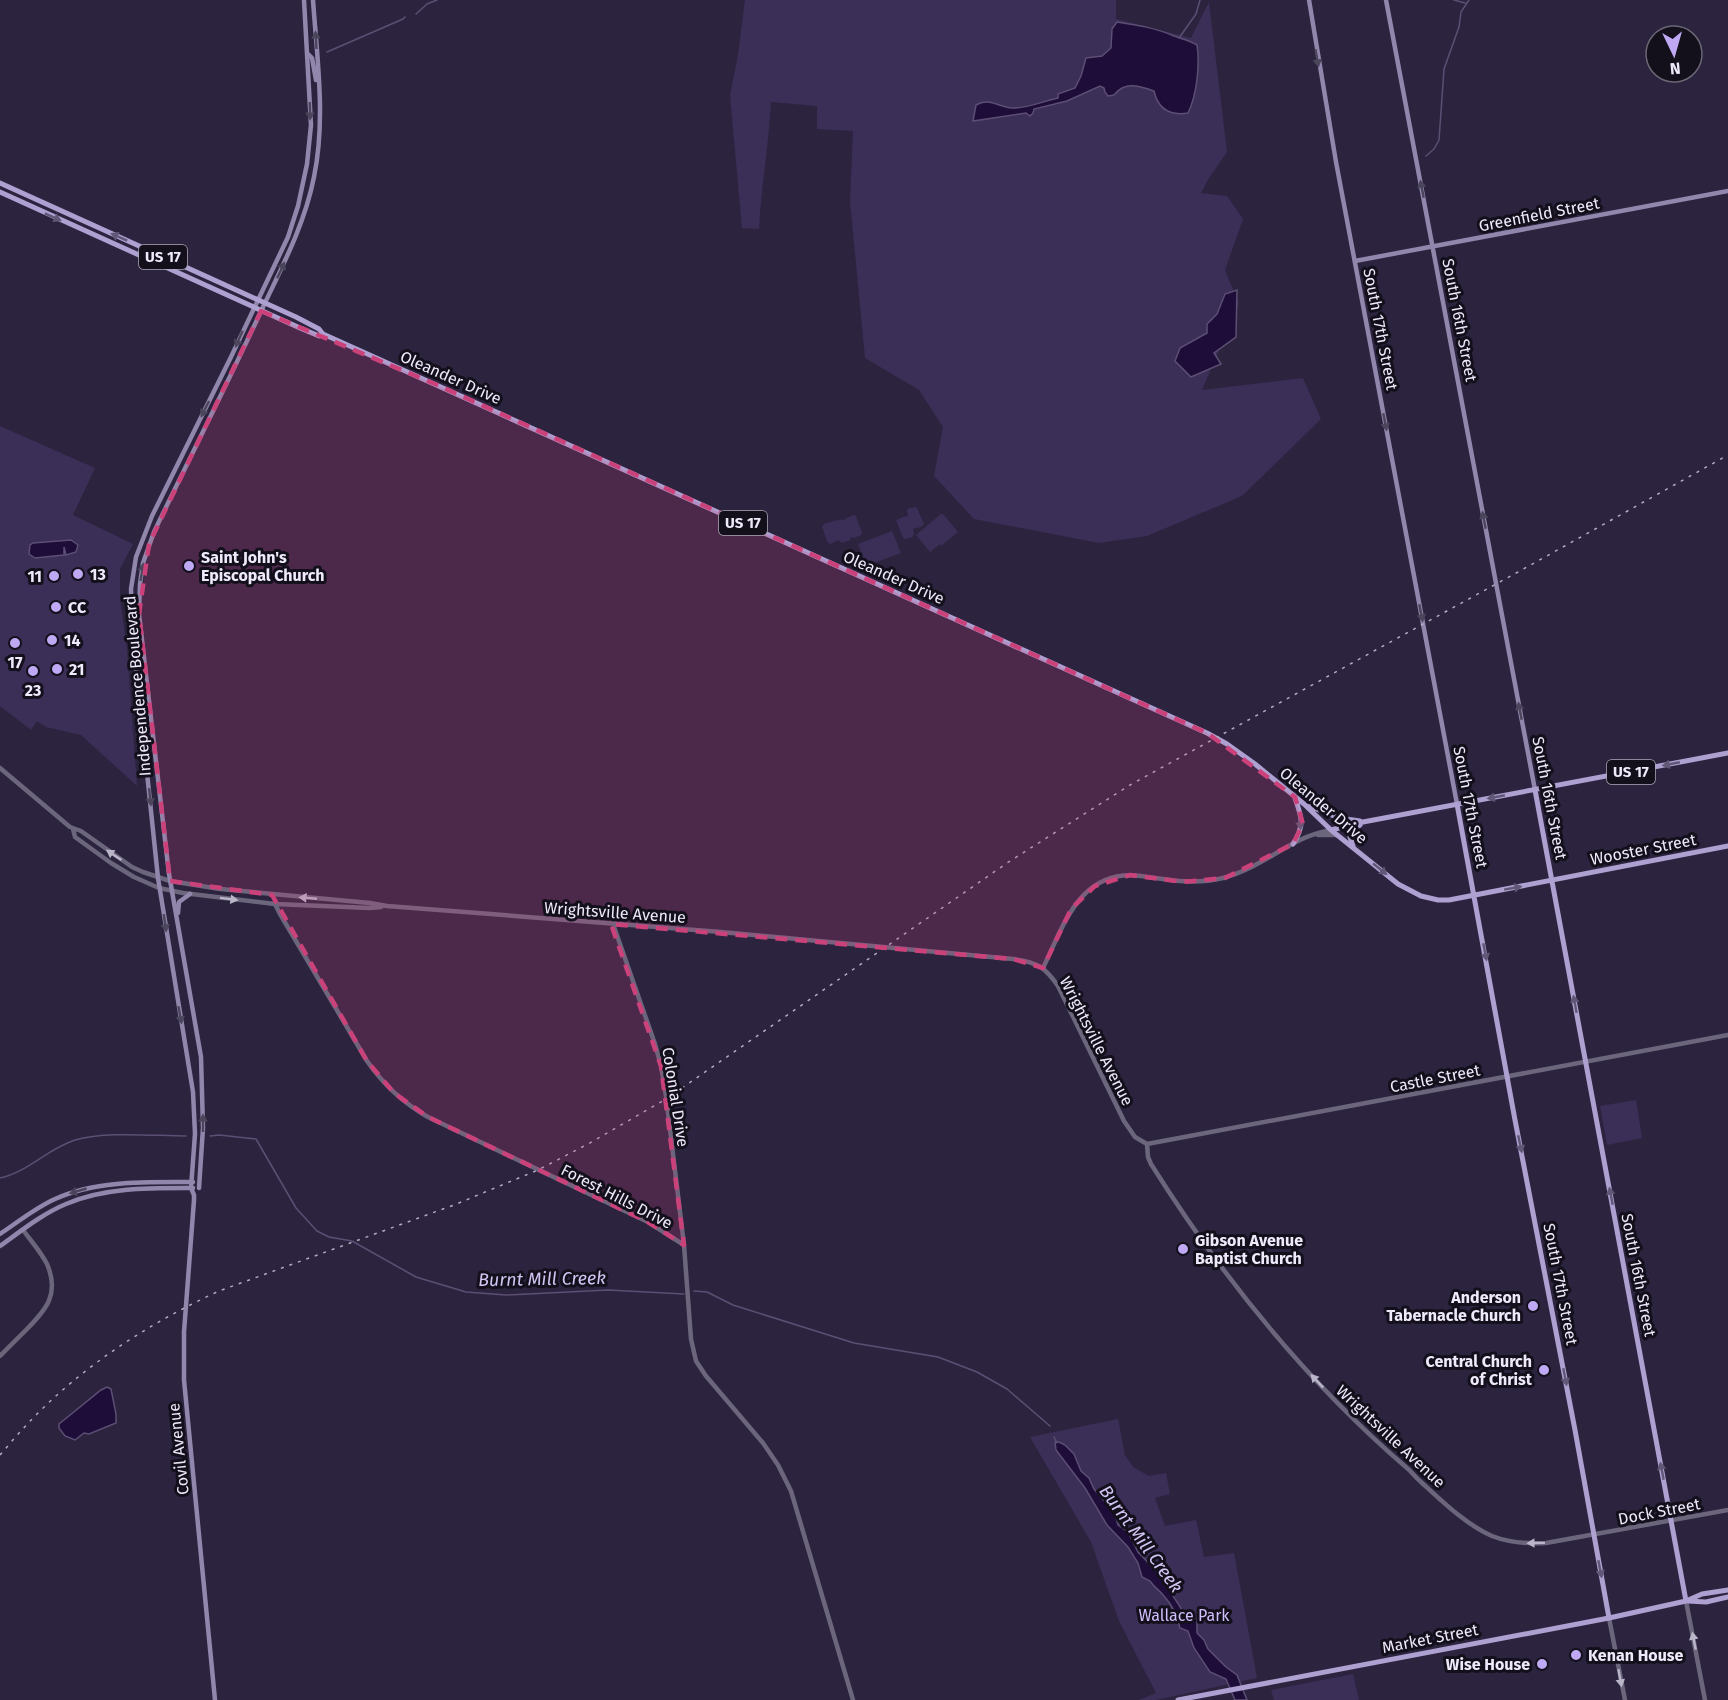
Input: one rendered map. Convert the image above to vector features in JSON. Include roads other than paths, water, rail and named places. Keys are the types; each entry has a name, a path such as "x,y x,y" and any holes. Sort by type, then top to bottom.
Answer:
{"main road":[{"name":"Independence Boulevard","path":"191,1188 195,1134 193,1092 159,888 132,639 130,610 132,579 136,557 152,516 288,237 298,206 305,176 310,125 304,0"},
{"name":"Independence Boulevard","path":"199,1188 203,1128 201,1058 171,890 140,629 141,573 154,532 265,304 307,208 315,177 319,145 320,100 314,0"},
{"name":"South 17th Street","path":"1309,0 1319,68 1609,1618"},
{"name":"South 16th Street","path":"1386,0 1686,1601"},
{"path":"307,53 312,58 320,100"},
{"name":"Oleander Drive","path":"0,183 257,300 319,329 323,334 1198,728 1239,753 1304,804 1331,830 1398,884 1421,896"},
{"name":"Greenfield Street","path":"1355,261 1728,191"},
{"name":"Oleander Drive","path":"0,192 261,311 319,336 323,334"},
{"name":"US 17","path":"1331,830 1366,821 1728,753"},
{"path":"1293,844 1303,824 1295,797"},
{"name":"US 17","path":"1304,804 1339,818 1366,821"},
{"path":"1354,848 1351,833 1366,821"},
{"name":"Wooster Street","path":"1421,896 1449,900 1728,846"},
{"path":"177,921 179,902 190,894"},
{"path":"0,1234 42,1205 82,1190 108,1185 199,1182"},
{"name":"Covil Avenue","path":"191,1188 194,1195 183,1368 215,1700"},
{"path":"0,1246 58,1208 95,1194 115,1191 199,1188"},
{"path":"194,1195 199,1188"},
{"name":"Market Street","path":"1178,1700 1609,1618 1686,1601 1702,1594 1728,1590"},
{"name":"Market Street","path":"1686,1601 1706,1602 1728,1597"}],"street":[{"name":"Wrightsville Avenue","path":"0,768 73,829 81,831 132,867 158,878 184,884 387,906 1013,958 1034,963 1052,977 1124,1121 1135,1137 1147,1144 1151,1164 1185,1217 1229,1280 1278,1339 1345,1412 1418,1480 1472,1524 1503,1540 1526,1544 1546,1543 1594,1535"},
{"name":"Wrightsville Avenue","path":"73,829 75,837 111,863 159,888 275,904 366,908 387,906"},
{"path":"1043,968 1070,910 1095,886 1114,878 1130,876 1183,882 1220,879 1251,868 1303,838 1331,830"},
{"path":"1315,835 1338,835"},
{"name":"Forest Hills Drive","path":"275,904 367,1061 394,1093 421,1113 648,1222 684,1245 691,1339 696,1361 705,1376 763,1443 778,1465 791,1491 853,1700"},
{"name":"Colonial Drive","path":"613,924 661,1066 684,1245"},
{"name":"Castle Street","path":"1147,1144 1728,1035"},
{"path":"0,1356 41,1315 51,1297 51,1277 48,1267 23,1230"},
{"name":"Dock Street","path":"1594,1535 1728,1510"},
{"path":"1686,1601 1705,1700"},
{"path":"1609,1618 1624,1700"}],"waterway":[{"path":"416,14 427,4 437,0"},
{"path":"1179,38 1196,14 1200,0"},
{"path":"1454,0 1465,3"},
{"path":"1426,156 1439,140 1444,69 1459,27 1461,12 1469,0"},
{"path":"327,52 405,17"},
{"name":"Burnt Mill Creek","path":"0,1178 20,1171 65,1144 87,1137 186,1136"},
{"name":"Burnt Mill Creek","path":"210,1136 256,1139 296,1208 317,1231 329,1237 352,1241 416,1277 466,1292 506,1295 608,1290 684,1294"},
{"name":"Burnt Mill Creek","path":"694,1291 707,1292 733,1305 854,1343 938,1357 977,1372 1007,1389 1050,1426"},
{"name":"Burnt Mill Creek","path":"1054,1437 1057,1443"}],"railway":[{"path":"0,1455 32,1419 78,1377 123,1344 170,1316 219,1291 454,1205 538,1170 588,1144 666,1099 1007,863 1130,785 1728,455"}],"place":[{"name":"Saint John's Episcopal Church","path":"189,566"},
{"name":"13","path":"78,574"},
{"name":"11","path":"54,576"},
{"name":"CC","path":"56,607"},
{"name":"14","path":"52,640"},
{"name":"17","path":"15,643"},
{"name":"21","path":"57,669"},
{"name":"23","path":"33,671"},
{"name":"Gibson Avenue Baptist Church","path":"1183,1249"},
{"name":"Anderson Tabernacle Church","path":"1533,1306"},
{"name":"Central Church of Christ","path":"1544,1370"},
{"name":"Kenan House","path":"1576,1655"},
{"name":"Wise House","path":"1542,1664"}],"park label":[{"name":"Wallace Park","path":"1184,1615"}]}
